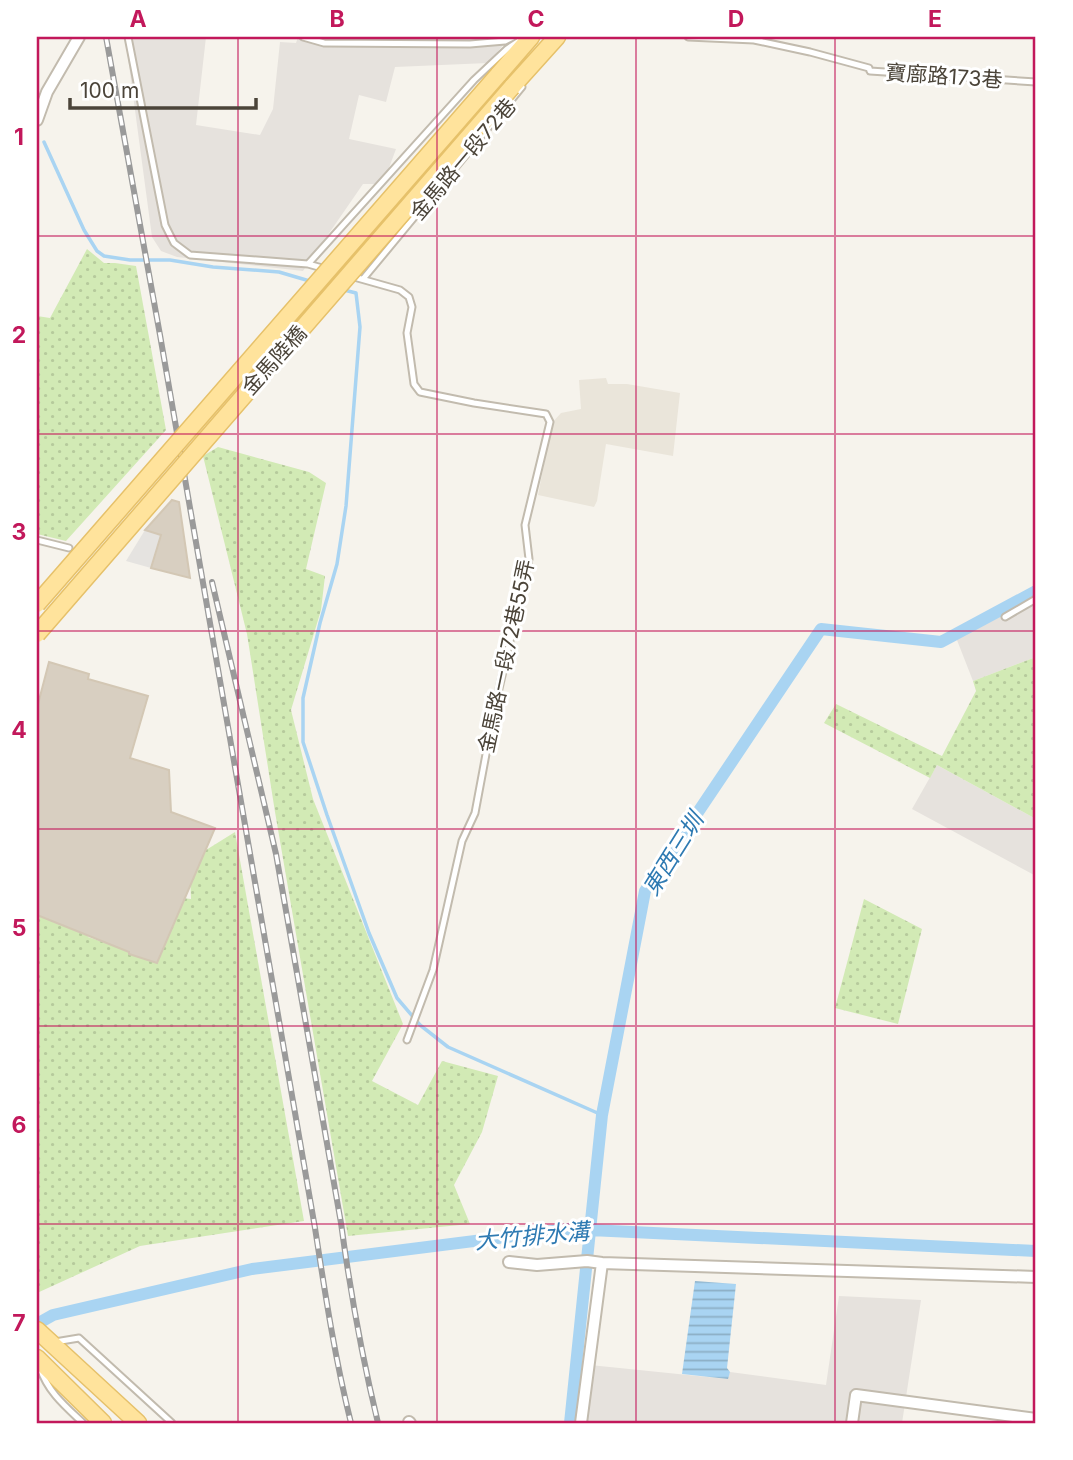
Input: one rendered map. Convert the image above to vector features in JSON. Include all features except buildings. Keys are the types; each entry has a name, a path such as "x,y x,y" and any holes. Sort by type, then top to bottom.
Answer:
{"main road":[{"name":"金馬陸橋","path":"37,604 531,37"},
{"name":"金馬陸橋","path":"37,634 558,37"},
{"path":"44,1337 138,1423"},
{"path":"37,1357 103,1423"}],"street":[{"path":"37,120 47,92 79,37"},
{"path":"509,1262 537,1265 587,1261 1036,1277"},
{"path":"582,1423 601,1263"},
{"path":"37,1357 44,1337"},
{"path":"852,1423 856,1395 1036,1419"}],"lane":[{"path":"128,37 165,225 174,243 190,255 308,264 363,279"},
{"path":"303,37 324,43 457,44 505,41 513,37"},
{"path":"308,264 474,80 524,37"},
{"name":"金馬路一段72巷","path":"363,279 521,89 558,37"},
{"name":"寶廍路173巷","path":"688,37 754,40 845,61 869,68 870,71 1036,82"},
{"name":"金馬路一段72巷55弄","path":"363,279 400,290 409,298 412,307 407,333 411,369 414,384 420,392 546,414 550,422 526,525 529,559 495,706 475,813 462,841 433,970 408,1040"},
{"path":"37,540 69,548"},
{"path":"1005,617 1036,599"},
{"path":"44,1337 79,1338 173,1423"},
{"path":"37,1357 44,1381 54,1396 83,1423"}],"shaded area":[{"path":"136,37 206,37 196,125 260,135 273,109 280,42 296,43 298,37 510,37 488,63 395,67 386,102 359,95 349,139 396,149 383,184 363,184 303,271 177,257 161,251 152,237 126,43"},
{"path":"606,378 608,384 627,384 680,393 673,456 606,444 594,507 538,495 552,423 561,413 581,409 579,380"},
{"path":"145,530 161,535 151,568 126,561"},
{"path":"1036,596 1036,657 973,681 955,635"},
{"path":"937,765 1036,819 1036,876 912,809"},
{"path":"839,1296 921,1300 902,1423 582,1423 590,1365 727,1379 730,1372 826,1385"}],"green space":[{"path":"87,249 104,263 136,266 166,430 66,541 37,534 37,316 50,318"},
{"path":"218,447 309,472 326,483 306,569 325,576 321,610 291,710 313,799 403,1024 372,1081 418,1105 442,1061 498,1076 482,1132 454,1185 470,1224 348,1236 247,634 203,456"},
{"path":"1036,657 1036,819 937,765 930,778 824,723 836,704 942,756 976,691 973,681"},
{"path":"235,832 304,1221 140,1246 37,1293 37,905 83,922 88,937 141,955 183,898 191,899 190,877 198,855"},
{"path":"864,899 922,929 898,1024 835,1008"}],"water":[{"path":"695,1281 736,1284 728,1379 682,1374"}],"waterway":[{"path":"44,142 84,230 97,251 104,256 279,272 313,282"},
{"path":"344,290 356,293 360,327 346,506 337,564 303,698 303,742 369,933 397,998 420,1025 448,1047 602,1115"},
{"name":"東西三圳","path":"570,1423 602,1115 645,891 821,629 941,642 1036,591"},
{"name":"大竹排水溝","path":"37,1324 53,1315 252,1269 569,1229 1036,1251"}],"railway":[{"path":"106,37 331,1326 351,1423"},
{"path":"212,582 276,854 348,1273 378,1423"}]}
